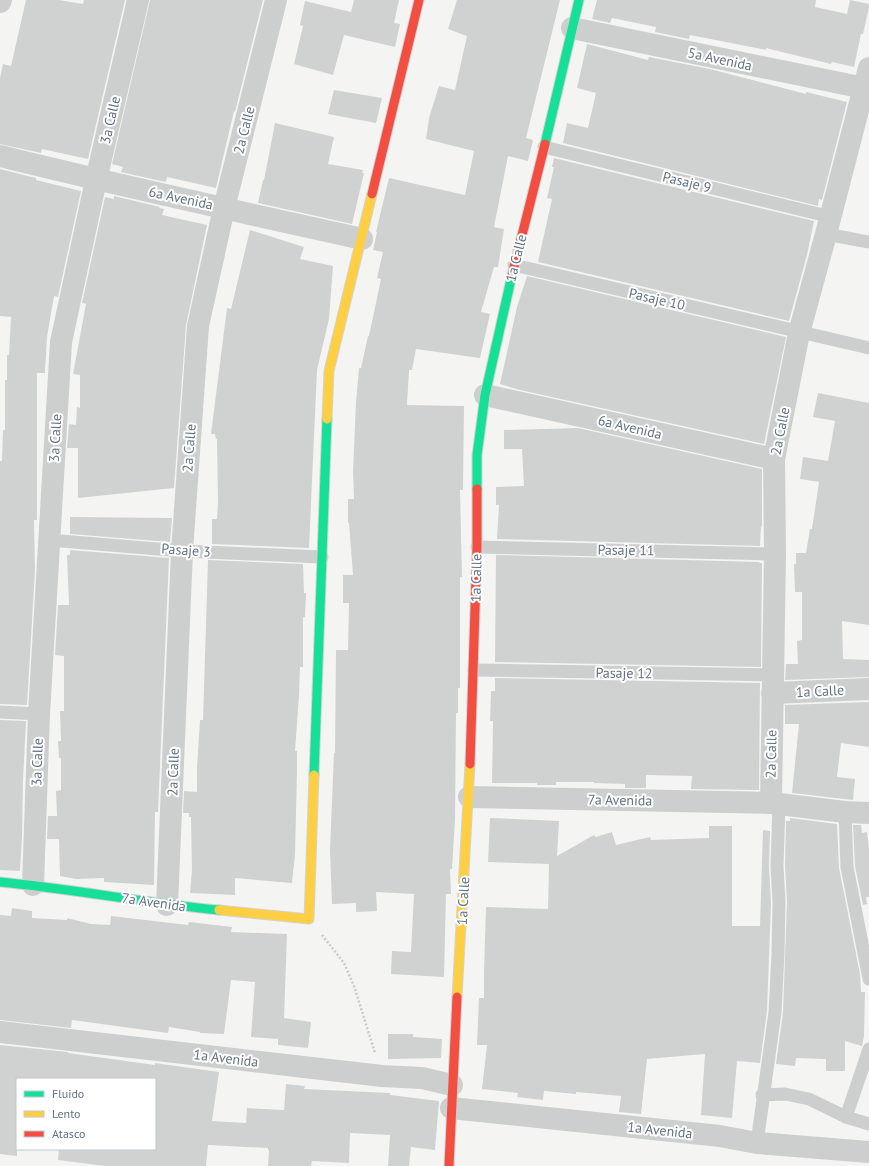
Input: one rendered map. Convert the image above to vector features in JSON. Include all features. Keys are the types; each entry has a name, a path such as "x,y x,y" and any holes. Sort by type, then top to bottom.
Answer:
{"street":[{"name":"3a Calle","path":"33,885 39,714 61,342 96,180 138,0"},
{"name":"2a Calle","path":"167,905 182,551 198,326 224,208 276,0"},
{"path":"309,919 329,371 419,0"},
{"name":"1a Calle","path":"449,1166 452,1085 469,797 477,547 477,455 486,395 514,265 544,147 578,0"},
{"name":"5a Avenida","path":"572,28 867,82"},
{"name":"2a Calle","path":"775,804 772,684 775,554 774,459 799,333 828,226 862,121 867,82"},
{"name":"6a Avenida","path":"0,156 96,180 362,239"},
{"name":"6a Avenida","path":"486,395 774,459"},
{"name":"1a Calle","path":"772,684 869,689"},
{"name":"7a Avenida","path":"469,797 775,804 845,812 869,813"},
{"name":"7a Avenida","path":"0,882 33,885 167,905 309,919"},
{"name":"1a Avenida","path":"0,1032 382,1076 422,1078 452,1085"},
{"name":"1a Avenida","path":"451,1108 720,1136 757,1143 869,1152"}],"lane":[{"name":"Pasaje 9","path":"544,147 828,226 869,242"},
{"name":"Pasaje 10","path":"514,265 799,333 869,348"},
{"name":"Pasaje 3","path":"49,540 182,551 322,557"},
{"name":"Pasaje 11","path":"477,547 775,554"},
{"name":"Pasaje 12","path":"474,670 772,684"},
{"path":"0,712 39,714"},
{"path":"757,1143 762,1095 775,1012 779,902 775,804"},
{"path":"845,812 847,866 869,979"},
{"path":"846,1117 869,1049"},
{"path":"762,1095 785,1094 809,1099 846,1117 869,1124"}],"path":[{"path":"309,919 344,963 354,986 382,1076"}],"building":[{"path":"26,0 59,0 83,4 84,0 125,0 88,159 42,149 41,153 0,144 0,78 3,64 11,66"},
{"path":"150,0 263,0 235,112 234,111 216,188 167,177 166,182 138,176 121,172 123,167 112,164"},
{"path":"354,0 399,0 394,23 400,24 395,47 344,35 333,75 294,64 303,26 300,25 305,1 351,12"},
{"path":"457,0 560,0 526,138 533,140 528,161 508,156 494,227 504,229 498,267 494,267 481,312 490,314 480,358 416,349 412,370 409,370 407,405 464,406 463,490 460,490 462,577 460,577 460,688 458,688 458,713 456,713 455,820 452,869 450,869 451,894 446,894 444,977 391,974 392,951 411,952 414,894 376,892 377,911 356,912 356,903 332,904 330,850 335,753 336,650 348,650 349,603 343,603 343,575 353,575 348,523 348,499 354,499 353,471 359,368 361,368 369,336 381,279 377,278 383,252 373,250 389,178 465,195 474,151 426,139 429,118 439,86 455,90 467,36 448,29"},
{"path":"597,0 816,0 815,7 847,14 850,0 869,4 869,7 863,34 861,34 854,67 832,62 831,64 766,48 766,50 690,35 689,39 655,32 656,27 612,18 610,23 592,19"},
{"path":"587,44 648,60 649,57 710,69 806,94 806,92 847,102 822,200 819,199 818,206 563,143 567,123 588,128 596,93 577,88"},
{"path":"334,90 382,98 376,123 328,114"},
{"path":"275,123 334,137 328,164 363,170 362,173 364,173 352,224 258,203"},
{"path":"554,158 814,221 807,255 789,321 538,262 552,199 547,198 554,167 552,167"},
{"path":"0,169 81,191 58,297 54,296 47,337 45,373 37,373 37,520 34,520 35,571 27,705 0,704 0,461 2,461 3,430 5,430 5,380 7,380 7,355 9,355 11,317 0,316"},
{"path":"114,196 160,207 159,208 164,209 162,215 207,225 186,325 174,488 78,498 78,448 67,448 69,424 76,425 77,407 80,408 80,375 73,374 86,304 82,303 105,197 114,199"},
{"path":"250,230 304,247 300,259 333,266 329,319 317,370 309,548 212,544 212,519 217,519 218,502 217,439 215,434 211,434 227,308 231,309"},
{"path":"527,276 786,337 764,444 520,390 500,384 517,307"},
{"path":"818,393 869,403 869,625 842,621 843,659 869,660 869,677 785,680 786,664 798,664 797,641 802,640 802,592 795,592 794,564 796,564 796,553 806,553 810,529 812,529 819,482 800,479 803,457 828,461 835,421 813,417"},
{"path":"578,428 762,469 762,527 761,526 760,546 497,539 499,505 496,505 496,487 524,486 522,449 504,449 504,430"},
{"path":"70,517 172,518 170,542 70,534"},
{"path":"70,550 169,558 158,812 155,812 154,885 104,882 104,878 76,879 60,876 59,839 47,839 48,816 57,816 56,791 61,790 61,758 59,758 58,741 61,741 60,711 64,711 64,656 55,655 58,605 69,605 67,555 70,555"},
{"path":"496,555 760,562 759,563 762,563 761,667 495,662"},
{"path":"208,560 303,564 304,593 306,593 305,617 303,617 303,667 300,667 295,751 297,751 297,771 295,855 292,883 235,878 235,895 190,893 192,870 191,817 189,817 189,813 183,813 184,791 197,792 200,720 203,720"},
{"path":"495,678 760,683 759,790 691,789 692,776 646,775 646,788 625,788 625,784 594,782 556,782 556,785 537,785 537,783 492,783 493,721 490,721 491,691 495,691"},
{"path":"869,702 869,747 841,743 837,777 855,779 853,800 792,793 799,724 785,724 785,705"},
{"path":"0,720 26,721 20,871 0,870"},
{"path":"490,818 559,821 557,856 594,835 596,837 612,832 616,845 650,837 651,840 709,838 709,826 732,826 732,926 760,926 763,830 770,831 769,866 771,902 767,1011 760,1063 737,1061 732,1118 701,1115 705,1054 647,1059 641,1114 619,1112 621,1096 544,1091 543,1100 517,1097 518,1093 482,1089 487,1045 477,1045 479,998 484,998 486,907 548,909 549,864 488,862"},
{"path":"790,818 837,824 839,868 860,974 861,992 865,992 864,1036 862,1046 845,1041 845,1071 826,1071 826,1059 796,1058 795,1066 776,1064 783,1012 787,902 785,866 786,821 790,821"},
{"path":"853,825 861,825 862,833 867,832 869,848 869,897 866,897 867,904 863,905 855,866"},
{"path":"12,908 32,911 32,918 67,920 67,918 91,924 110,925 111,916 188,925 189,922 232,927 231,932 287,934 284,1018 311,1022 308,1048 278,1045 278,1039 251,1037 255,982 231,980 224,1034 200,1033 169,1027 168,1033 72,1020 71,1028 0,1020 0,915 11,916"},
{"path":"388,1034 413,1034 413,1037 442,1039 441,1058 388,1059"},
{"path":"0,1045 68,1052 155,1065 155,1063 219,1072 212,1121 246,1123 247,1108 284,1110 286,1084 305,1086 304,1089 390,1093 390,1095 439,1101 435,1150 411,1147 409,1166 388,1166 390,1135 350,1133 349,1163 312,1161 311,1166 268,1166 268,1148 208,1145 206,1166 105,1166 58,1160 59,1150 156,1150 156,1078 16,1078 17,1156 0,1154"}],"traffic: fast":[{"path":"545,144 579,0"},
{"path":"477,489 477,455 485,395 512,275"},
{"path":"314,775 327,419"},
{"path":"0,882 219,910"}],"traffic: slow":[{"path":"327,419 329,371 372,194"},
{"path":"457,997 470,764"},
{"path":"219,910 309,919 314,775"}],"traffic: jam":[{"path":"372,194 419,0"},
{"path":"512,275 545,144"},
{"path":"470,764 477,547 477,489"},
{"path":"449,1166 457,997"}]}
